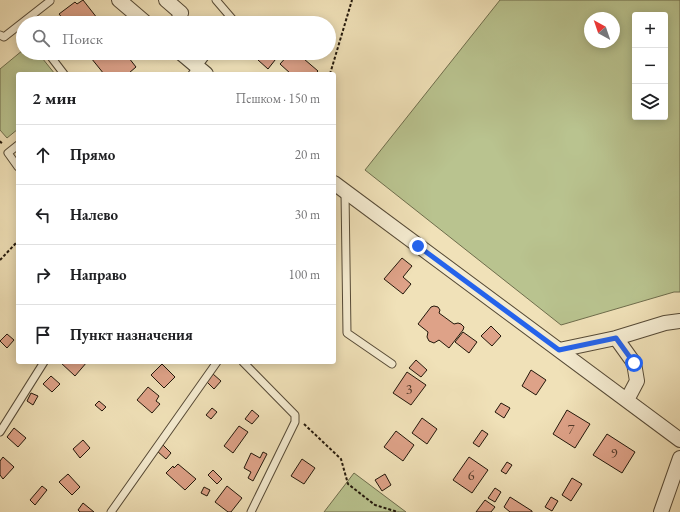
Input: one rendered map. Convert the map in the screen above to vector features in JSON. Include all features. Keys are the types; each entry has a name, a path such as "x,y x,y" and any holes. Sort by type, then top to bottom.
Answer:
{"street":[{"path":"119,0 138,16"},
{"path":"166,0 181,13 180,16"},
{"path":"187,60 198,72"},
{"path":"339,187 680,440"},
{"path":"559,350 616,338 665,323 680,321"},
{"path":"616,338 634,363 636,381 627,400"},
{"path":"661,512 680,458"}],"lane":[{"path":"32,16 50,0"},
{"path":"216,0 230,16"},
{"path":"0,35 4,37 16,28"},
{"path":"53,60 62,72"},
{"path":"198,72 204,60"},
{"path":"16,147 8,153 16,164"},
{"path":"339,187 347,333 392,364"},
{"path":"0,432 43,364"},
{"path":"111,512 216,364"},
{"path":"245,364 295,415 294,422 251,512"}],"path":[{"path":"336,54 352,0"},
{"path":"331,72 334,60"},
{"path":"0,260 16,243"},
{"path":"295,415 341,459 348,484 375,505 398,512"}],"green space":[{"path":"500,0 680,0 680,292 674,292 561,325 365,170"},
{"path":"16,56 16,60 44,60 53,72 16,72 16,131 7,138 0,130 0,69"},
{"path":"354,473 406,512 324,512"}],"building":[{"path":"83,0 96,16 61,16 59,14 75,2 77,4"},
{"path":"93,60 130,60 136,67 130,72 102,72"},
{"path":"258,60 275,60 268,69"},
{"path":"284,60 305,60 318,71 289,72 280,64"},
{"path":"402,258 412,266 403,277 411,284 403,294 384,279"},
{"path":"431,307 438,307 440,310 439,313 454,324 458,323 464,327 449,348 439,340 434,343 429,341 427,337 428,332 418,324"},
{"path":"491,326 501,336 492,346 481,336"},
{"path":"463,332 477,342 469,353 455,342"},
{"path":"7,334 14,340 7,348 0,341"},
{"path":"416,360 427,370 421,377 409,368"},
{"path":"62,364 85,364 75,376"},
{"path":"162,364 175,377 164,388 151,375"},
{"path":"531,370 546,380 536,395 522,386"},
{"path":"407,372 426,385 411,405 393,393"},
{"path":"213,374 221,381 214,389 207,382"},
{"path":"51,376 60,384 52,392 43,384"},
{"path":"148,387 159,396 156,401 160,404 152,413 137,400"},
{"path":"31,393 38,396 33,405 27,401"},
{"path":"99,401 106,407 102,411 95,405"},
{"path":"501,403 510,408 504,418 495,412"},
{"path":"212,408 217,412 211,419 206,415"},
{"path":"252,410 259,416 252,424 245,419"},
{"path":"567,410 590,424 575,448 553,434"},
{"path":"422,418 437,429 427,444 412,433"},
{"path":"239,426 248,432 233,453 224,446"},
{"path":"14,428 26,438 18,447 7,437"},
{"path":"482,430 488,434 479,447 473,443"},
{"path":"396,431 414,445 403,461 384,447"},
{"path":"607,434 635,452 622,473 593,455"},
{"path":"83,440 90,448 80,458 73,449"},
{"path":"163,445 171,453 166,459 157,451"},
{"path":"263,452 267,454 253,481 248,478 251,472 244,468 251,453 260,458"},
{"path":"3,457 14,467 3,479 0,475 0,461"},
{"path":"469,457 488,470 472,493 453,480"},
{"path":"302,459 315,468 304,484 291,476"},
{"path":"507,462 512,465 506,474 501,471"},
{"path":"178,464 196,479 185,490 166,473 173,466 174,468"},
{"path":"213,470 222,479 217,484 208,475"},
{"path":"68,474 80,487 72,495 59,482"},
{"path":"385,474 391,485 382,491 375,480"},
{"path":"572,478 582,484 571,501 562,495"},
{"path":"42,486 47,490 35,505 30,500"},
{"path":"227,486 242,498 231,512 228,512 215,502"},
{"path":"204,487 210,490 207,496 201,493"},
{"path":"495,488 501,492 495,502 488,498"},
{"path":"510,497 532,512 510,512 504,507"},
{"path":"551,497 558,501 552,511 545,507"},
{"path":"485,500 495,507 491,512 476,512"},
{"path":"83,503 94,512 80,512 78,510"}],"route":[{"path":"418,246 559,350 616,338 634,363"}]}
